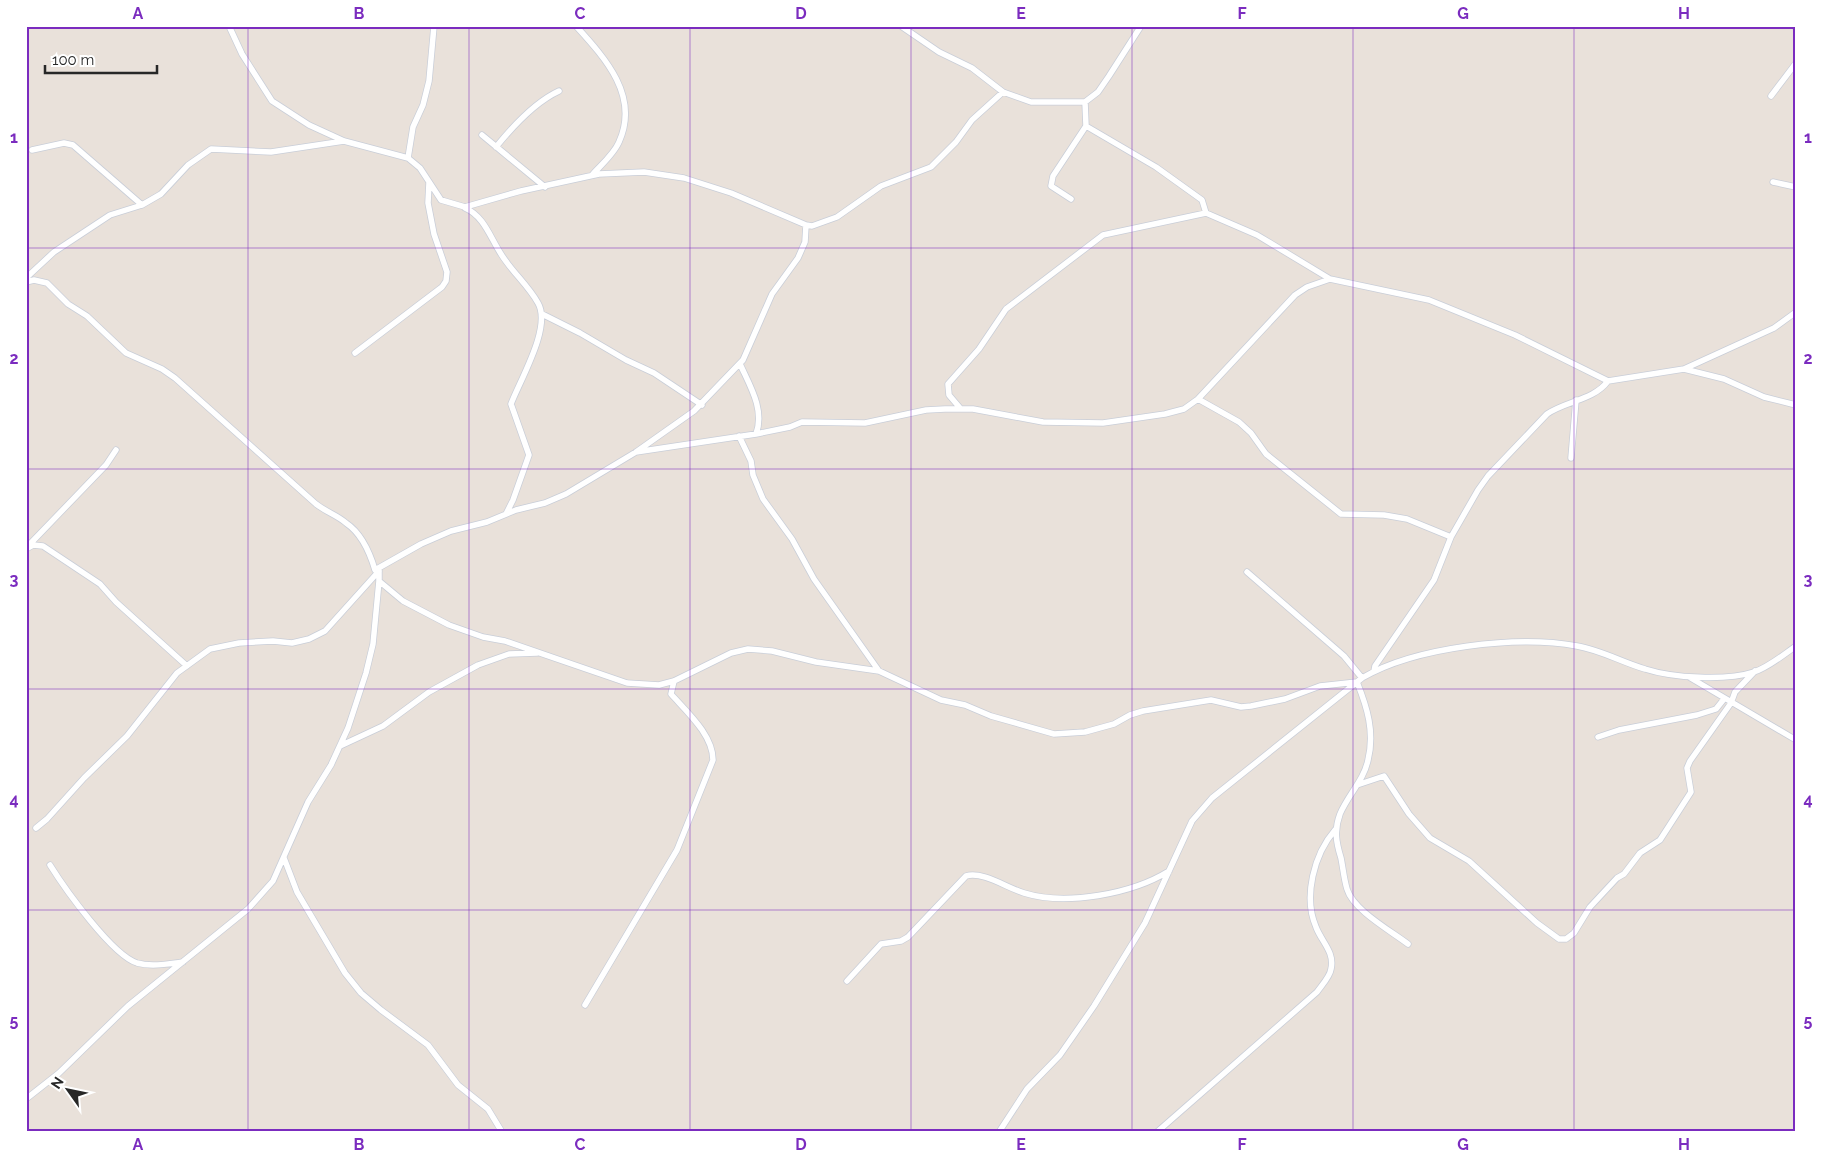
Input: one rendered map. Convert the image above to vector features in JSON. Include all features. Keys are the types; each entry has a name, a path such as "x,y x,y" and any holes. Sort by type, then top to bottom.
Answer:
{"street":[{"path":"229,26 242,54 272,101 309,125 344,141 408,158 420,168 441,200 465,208 480,217 507,264 538,303 542,314 535,349 511,404 529,454 513,500 506,514"},
{"path":"408,158 413,127 423,105 429,81 434,26"},
{"path":"576,26 616,75 624,94 625,112 618,144 592,175"},
{"path":"901,26 938,52 972,68 1003,92 1031,102 1086,102 1104,84 1141,26"},
{"path":"1771,96 1796,63"},
{"path":"496,147 510,130 549,96 559,90"},
{"path":"465,208 521,191 592,175 644,172 684,178 731,193 812,226 837,217 882,186 931,167 956,142 972,120 1003,92"},
{"path":"1071,199 1051,186 1053,176 1086,126 1086,102"},
{"path":"1086,126 1156,167 1202,200 1206,213"},
{"path":"482,134 545,187"},
{"path":"26,278 54,252 110,215 142,206 161,194 199,156 211,149 246,149 271,152 344,141"},
{"path":"32,150 64,143 73,145 142,206"},
{"path":"1773,182 1796,187"},
{"path":"355,353 442,287 446,281 447,272 434,234 428,203 429,183"},
{"path":"960,408 949,395 948,384 979,348 1006,309 1099,237 1144,225 1206,213 1257,235 1330,278 1429,300 1515,335 1608,381 1684,369 1774,328 1796,312"},
{"path":"36,828 48,819 84,778 127,736 150,708 166,684 186,666 210,649 258,642 292,643 308,640 325,631 377,570 421,544 451,532 546,503 566,494 636,452 702,405 740,364 756,334 772,294 798,258 805,242 806,225"},
{"path":"636,452 790,428 802,422 865,423 926,410 960,408 1042,422 1103,423 1184,409 1198,399 1295,295 1307,287 1330,278"},
{"path":"26,282 34,280 47,283 68,304 87,316 126,353 162,369 175,378 316,504 354,530 361,538 377,570 379,581 373,644 366,673 340,746 331,765 308,802 273,881 248,909 113,1019 59,1073 26,1099"},
{"path":"542,314 654,373 702,405"},
{"path":"740,364 756,399 760,422 756,434"},
{"path":"1684,369 1724,379 1764,396 1796,405"},
{"path":"1374,671 1375,666 1395,634 1434,580 1451,537 1488,476 1547,414 1598,392 1608,381"},
{"path":"1198,399 1239,422 1251,433 1266,454 1341,514 1384,515 1407,519 1451,537"},
{"path":"1571,458 1576,400"},
{"path":"739,436 751,461 753,475 763,500 792,539 814,579 879,671"},
{"path":"26,548 106,465 116,450"},
{"path":"26,548 33,545 43,546 100,584 116,602 186,666"},
{"path":"1157,1132 1317,992 1331,969 1328,946 1316,928 1309,899 1314,872 1326,840 1335,830 1340,814 1357,786 1368,760 1371,737 1360,680 1344,656 1247,572"},
{"path":"379,581 404,602 449,625 627,683 659,685 674,682 731,653 748,649 772,651 816,662 879,671 941,700 965,705 991,716 1054,734 1085,732 1107,726 1142,711 1210,700 1241,707 1251,706 1285,699 1320,686 1360,680"},
{"path":"999,1132 1027,1089 1060,1055 1094,1006 1145,924 1192,821 1212,798 1360,680 1374,671 1461,647 1507,641 1576,646 1605,652 1644,669 1689,677 1755,672"},
{"path":"1357,786 1384,776 1409,814 1430,838 1469,862 1537,923 1559,939 1566,939 1574,934 1590,907 1617,878 1624,874 1640,853 1660,840 1691,792 1686,768 1731,703 1735,692 1755,672 1796,646"},
{"path":"340,746 383,726 429,692 478,665 508,654 539,653"},
{"path":"1689,677 1796,740"},
{"path":"585,1004 677,850 713,760 713,755 704,732 671,694 674,682"},
{"path":"1598,737 1619,730 1697,715 1716,709 1724,699"},
{"path":"1335,830 1350,896 1370,916 1408,944"},
{"path":"284,858 297,892 345,973 368,998 428,1045 443,1062 458,1085 488,1109 502,1132"},
{"path":"50,865 74,899 118,952 129,960 142,964 183,962"},
{"path":"847,981 864,960 881,944 901,941 908,937 966,876 978,875 1006,887 1043,898 1079,898 1130,888 1169,871"}]}
